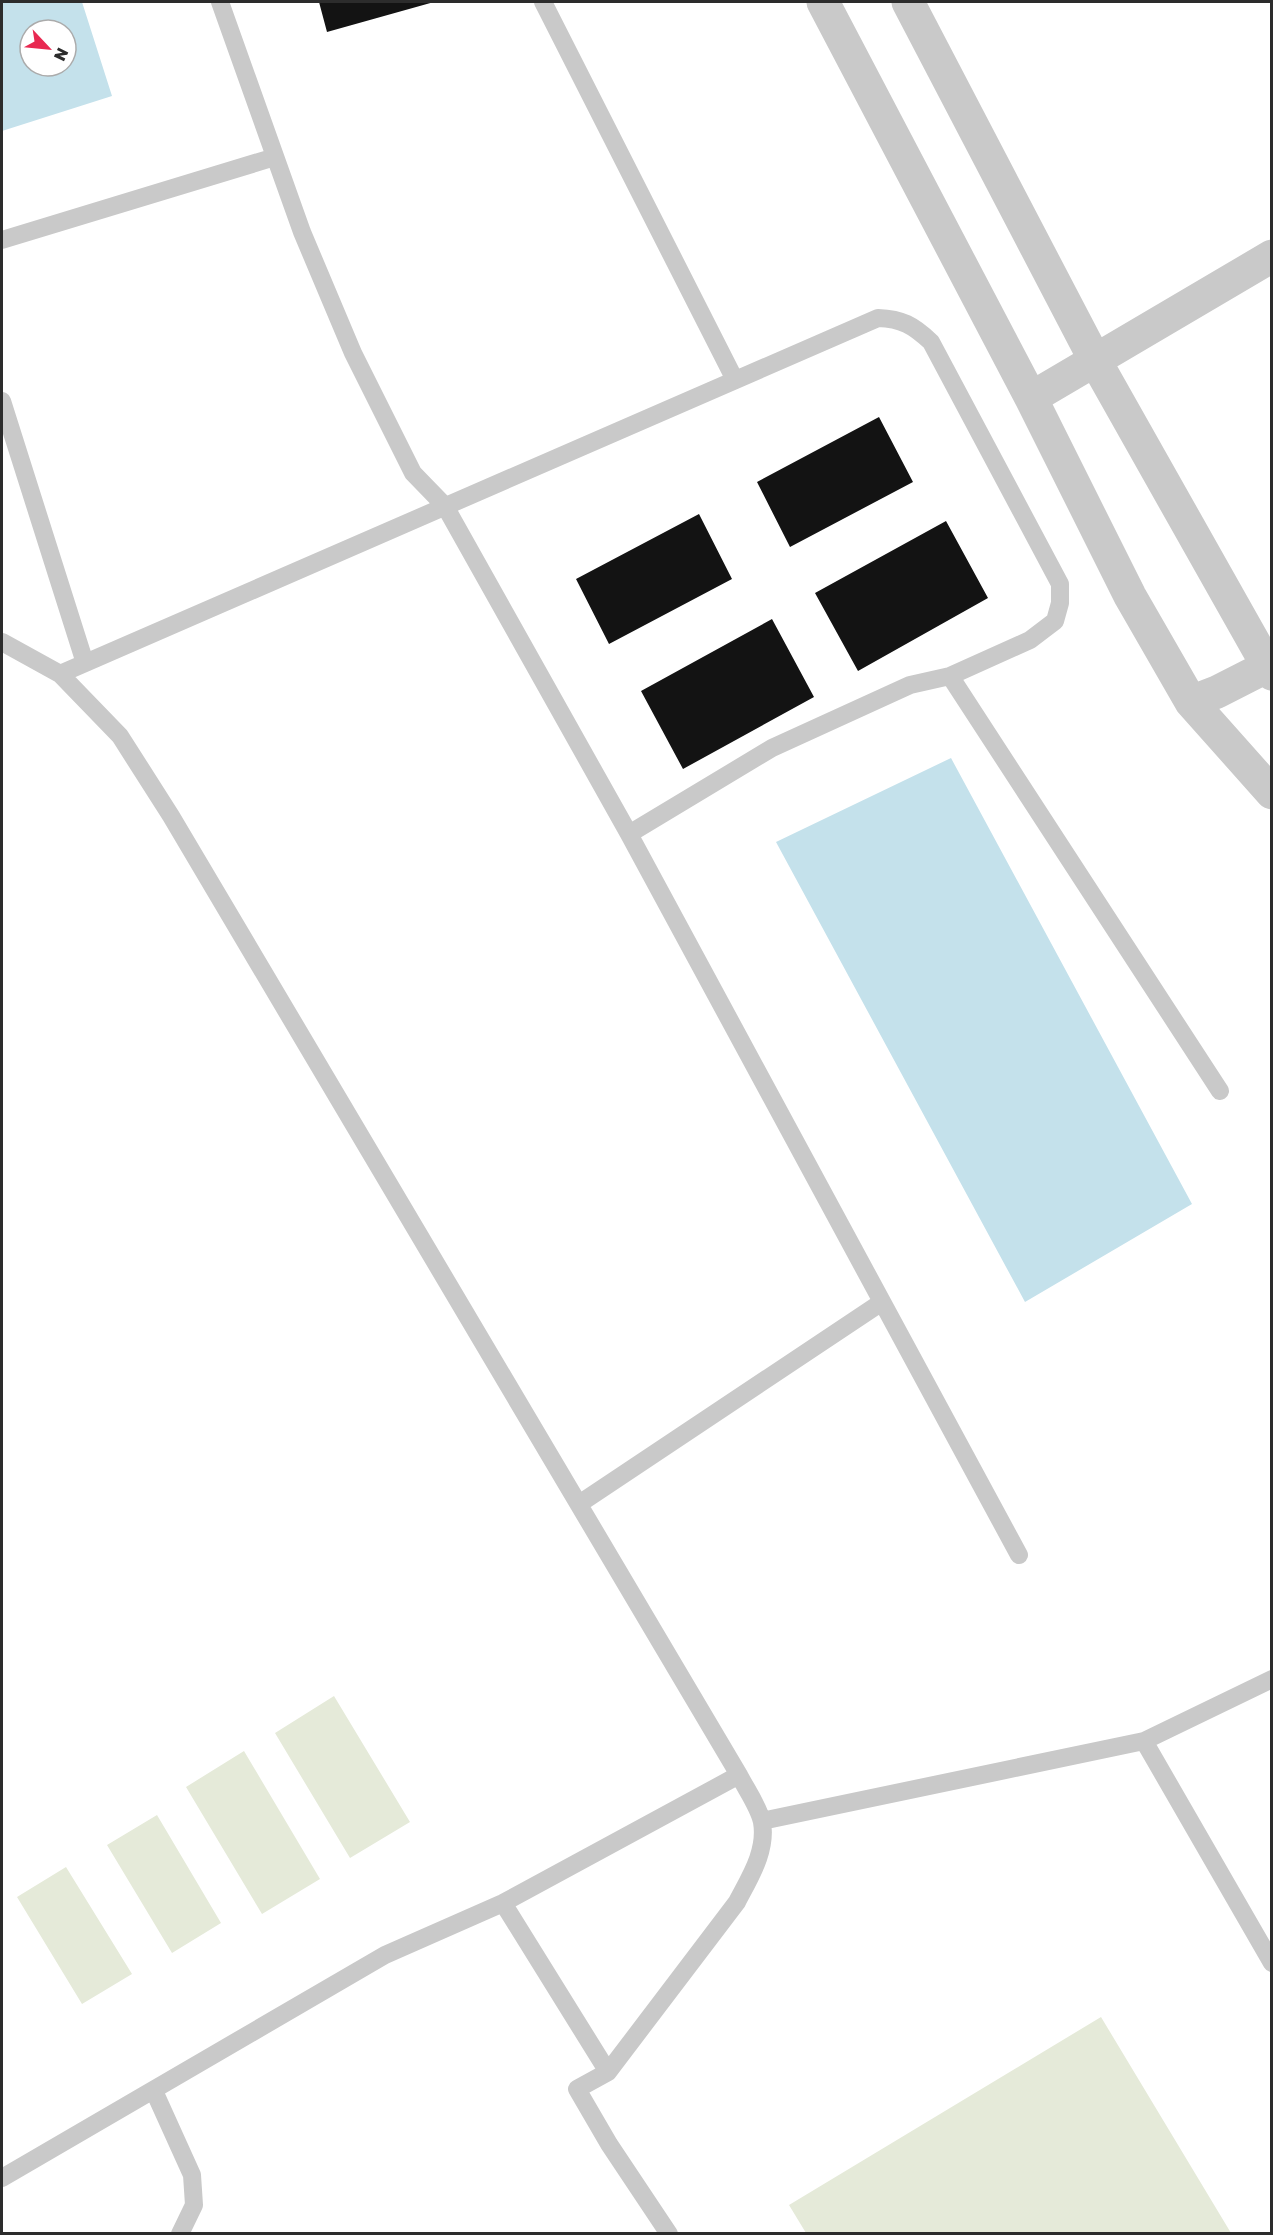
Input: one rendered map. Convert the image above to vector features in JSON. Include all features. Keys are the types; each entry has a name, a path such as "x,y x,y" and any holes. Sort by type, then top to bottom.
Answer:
{"street":[{"path":"823,2 1040,394 1130,596 1272,793"},
{"path":"908,2 1087,366 1265,670 1204,697"},
{"path":"1040,394 1272,256"}],"lane":[{"path":"220,2 302,232 387,426 413,473 446,506 629,834 1019,1555"},
{"path":"543,2 735,380"},
{"path":"2,240 275,157"},
{"path":"60,674 878,318 900,319 914,326 931,342 1060,584 1060,603 1055,621 1030,640 950,676 910,685 772,748 629,834"},
{"path":"2,401 85,663"},
{"path":"2,642 60,674 120,736 171,816 579,1504 739,1775 762,1821 762,1846 753,1871 736,1902 608,2072 577,2089 609,2144 669,2234"},
{"path":"950,676 1220,1091"},
{"path":"579,1504 882,1302"},
{"path":"762,1821 1144,1742 1272,1678"},
{"path":"1144,1742 1272,1962"},
{"path":"2,2178 385,1955 502,1903 739,1775"},
{"path":"502,1903 608,2072"},
{"path":"154,2091 192,2175 194,2205 180,2234"}],"green space":[{"path":"334,1696 410,1822 350,1858 275,1733"},
{"path":"244,1751 320,1879 262,1914 186,1787"},
{"path":"157,1815 221,1923 172,1953 107,1845"},
{"path":"66,1867 132,1974 82,2004 17,1897"},
{"path":"1101,2017 1231,2233 806,2233 789,2205"}],"water":[{"path":"2,2 82,2 112,96 2,131"},
{"path":"951,758 1192,1204 1025,1302 776,842"}],"building":[{"path":"319,2 434,2 327,32"},
{"path":"879,417 913,482 790,547 757,482"},
{"path":"699,514 732,579 609,644 576,579"},
{"path":"946,521 988,598 858,671 815,593"},
{"path":"772,619 814,697 683,769 641,691"}]}
